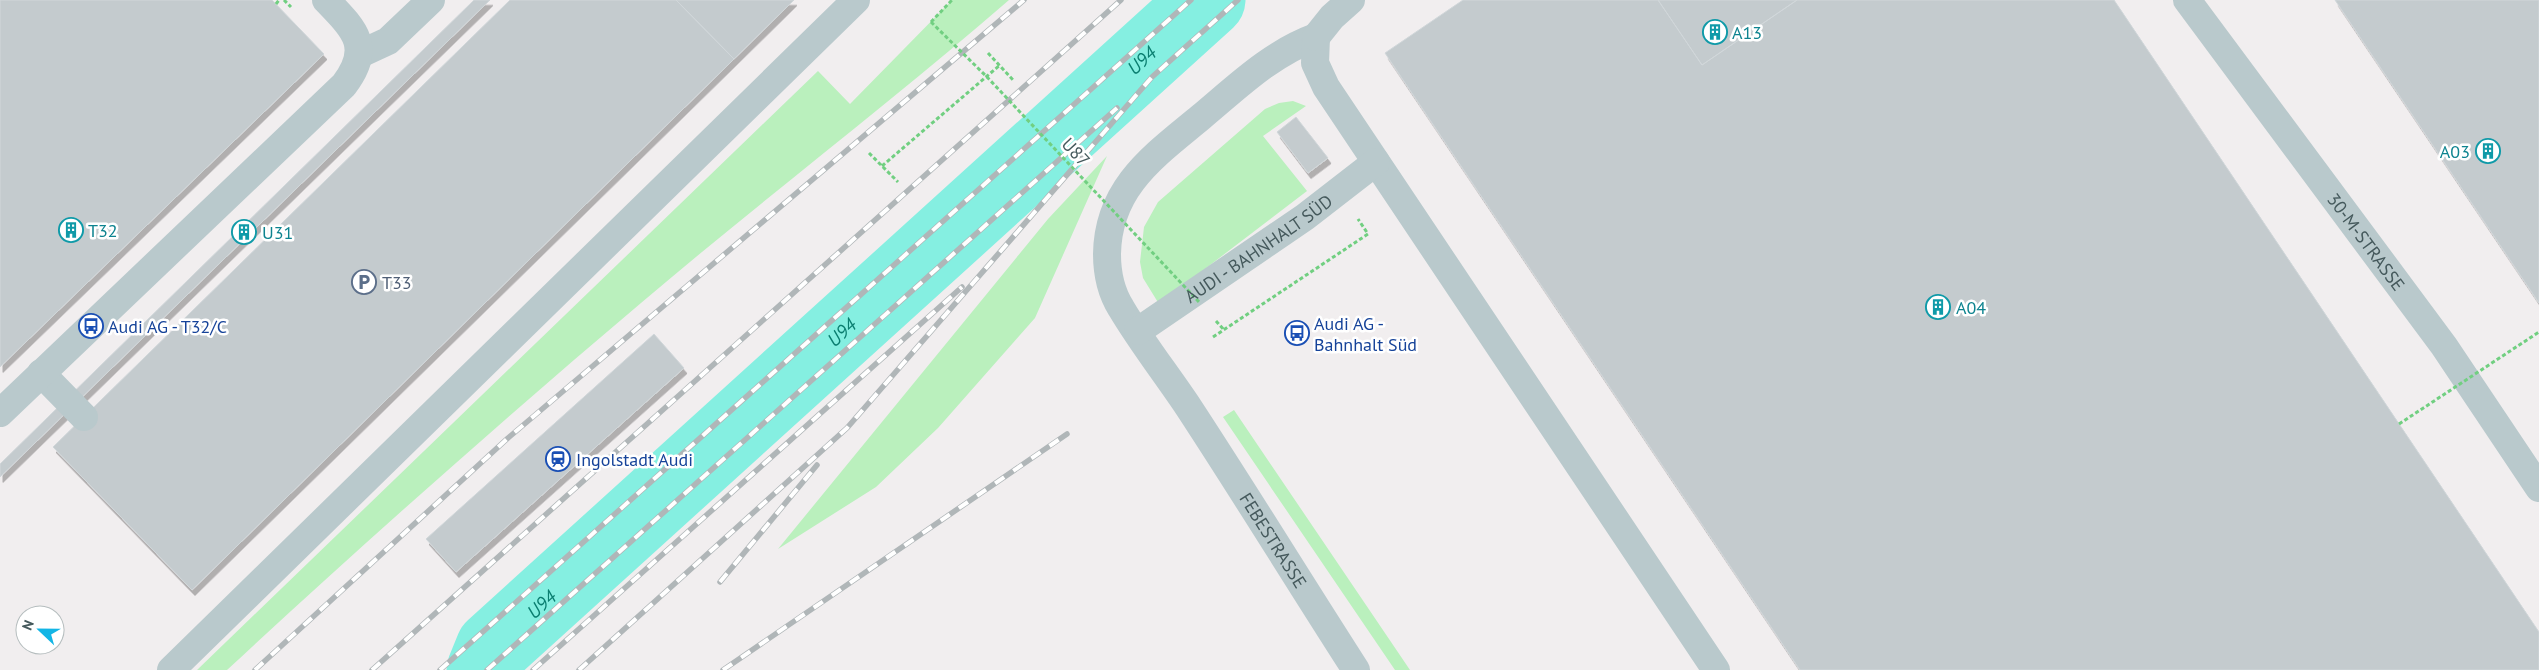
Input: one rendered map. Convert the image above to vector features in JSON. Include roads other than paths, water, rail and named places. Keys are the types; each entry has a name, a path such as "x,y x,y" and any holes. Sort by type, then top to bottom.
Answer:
{"lane":[{"path":"0,413 344,85 355,71 360,54 357,37 349,24 326,0"},
{"path":"360,54 388,41 431,0"},
{"path":"171,670 856,0"},
{"path":"1351,0 1332,17 1316,37 1315,63 1326,86 1716,670"},
{"name":"30-M-STRASSE","path":"2187,0 2444,346 2539,488"},
{"name":"FEBESTRASSE","path":"1316,37 1274,56 1153,157 1134,176 1119,200 1110,227 1107,255 1110,284 1121,308 1190,410 1356,670"},
{"name":"AUDI - BAHNHALT SÜD","path":"1138,332 1305,217 1376,162"},
{"path":"42,373 84,416"}],"waterway":[{"name":"U94","path":"484,670 493,648 1208,0"}],"railway":[{"path":"255,670 508,438 1024,0"},
{"path":"372,670 1121,0"},
{"path":"440,670 1191,0"},
{"path":"579,670 847,428 1152,77 1238,0"},
{"path":"487,670 1117,108"},
{"path":"533,670 962,287"},
{"path":"723,670 1067,434"},
{"path":"720,582 817,465"}],"place":[{"name":"A13","path":"1715,32"},
{"name":"A03","path":"2488,151"},
{"name":"T32","path":"71,230"},
{"name":"U31","path":"244,232"},
{"name":"T33","path":"364,282"},
{"name":"A04","path":"1938,307"},
{"name":"Audi AG - T32/C","path":"91,326"},
{"name":"Audi AG - Bahnhalt Süd","path":"1297,333"},
{"name":"Ingolstadt Audi","path":"558,459"}]}
